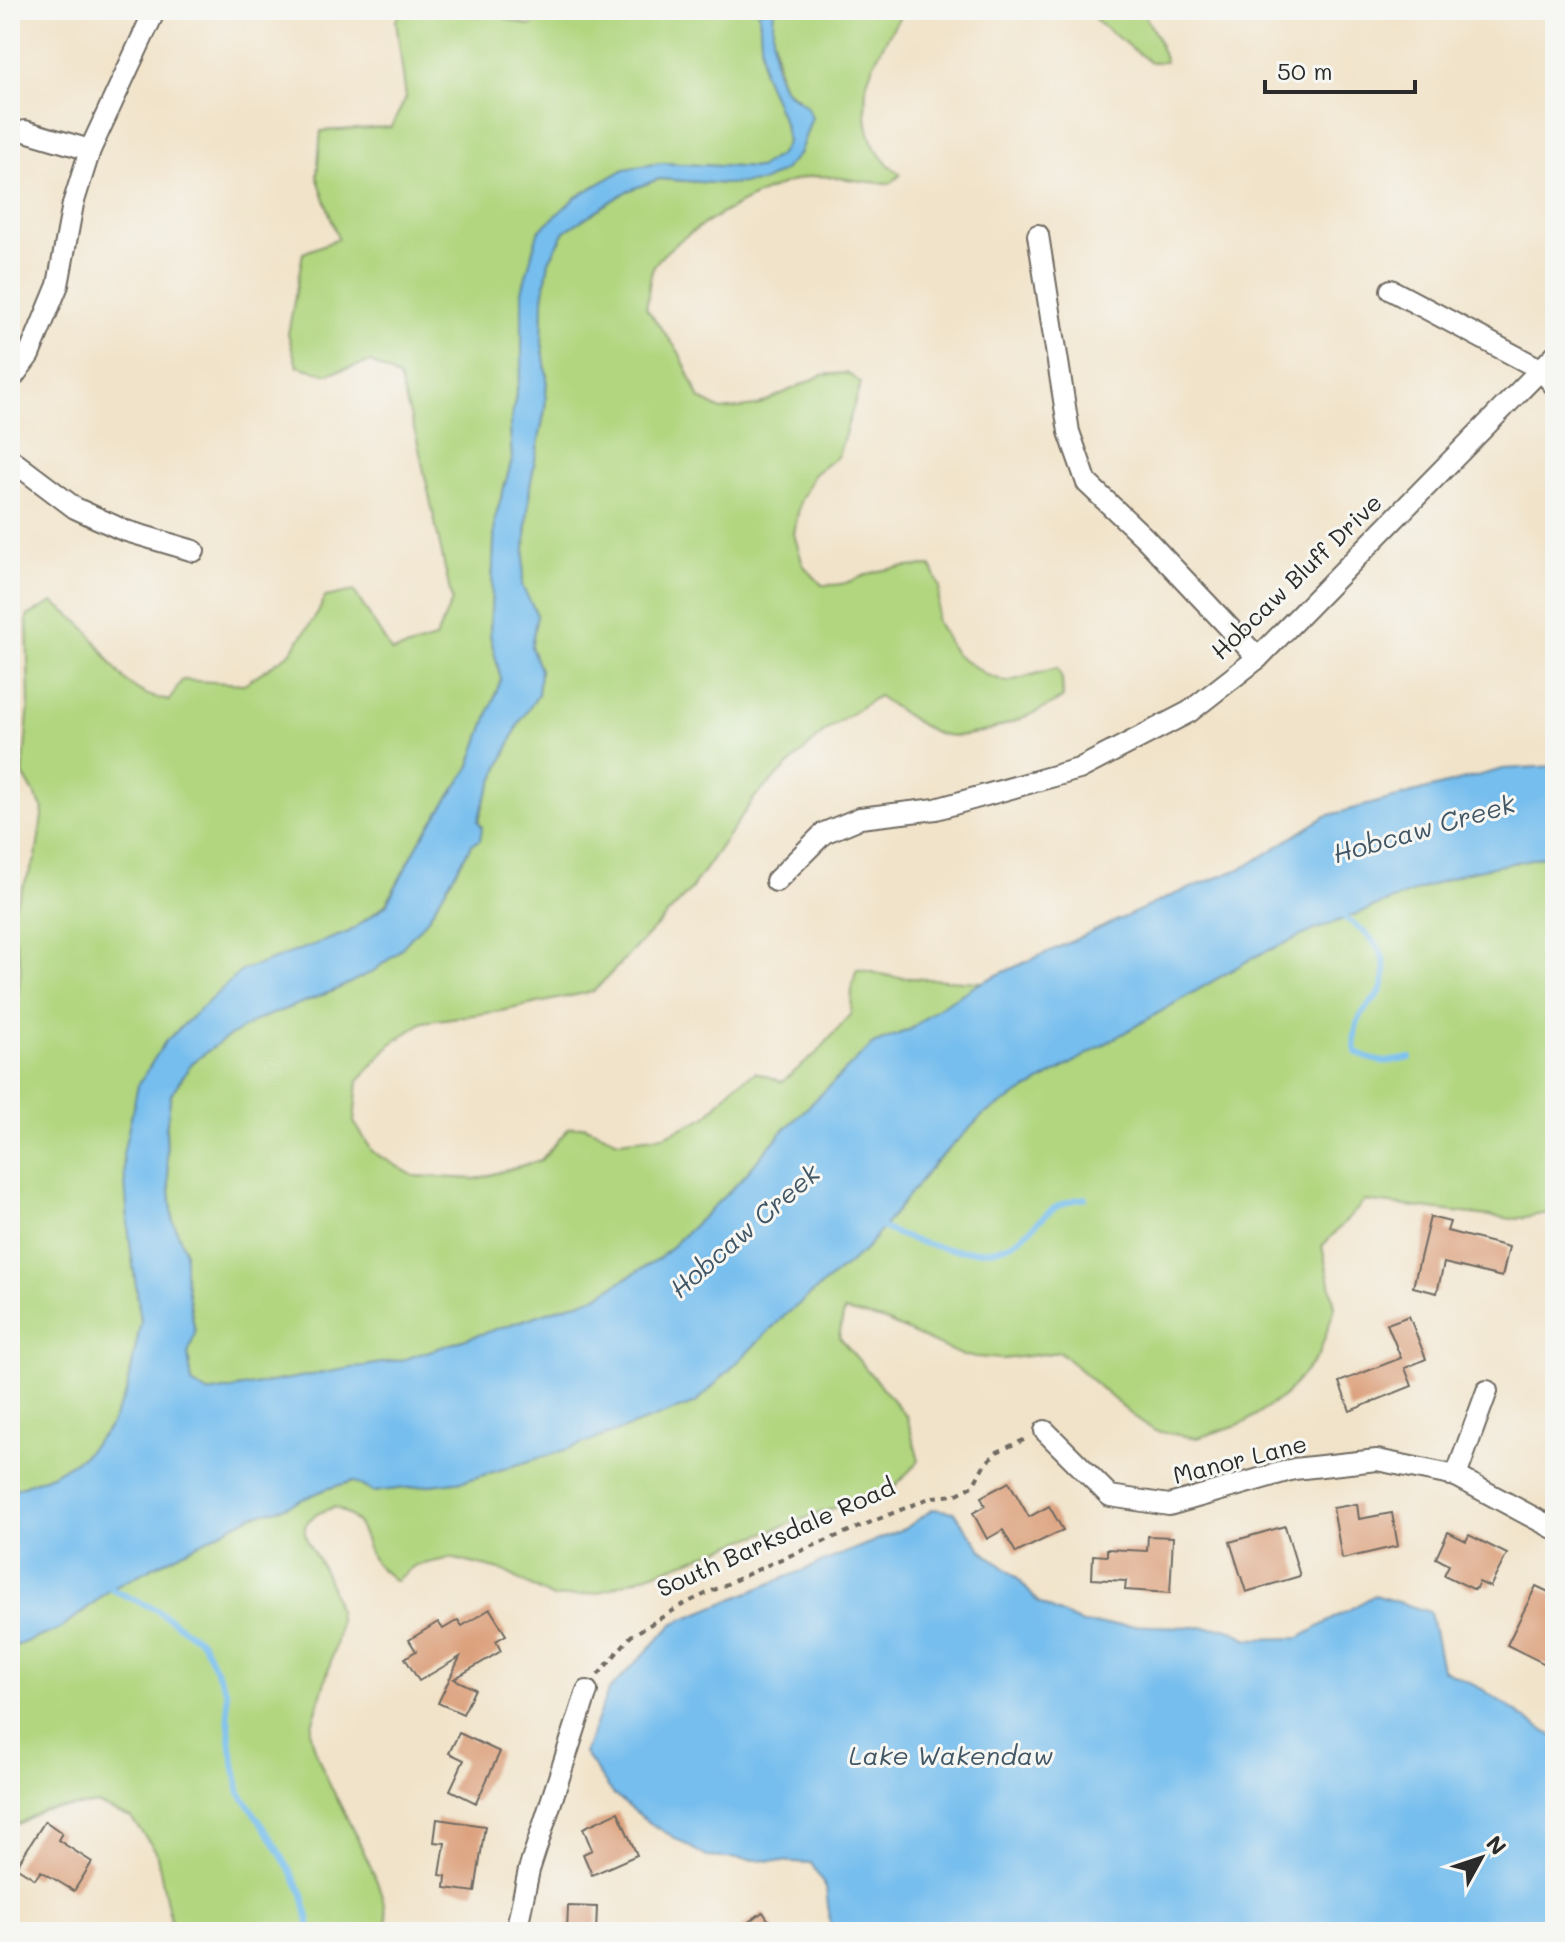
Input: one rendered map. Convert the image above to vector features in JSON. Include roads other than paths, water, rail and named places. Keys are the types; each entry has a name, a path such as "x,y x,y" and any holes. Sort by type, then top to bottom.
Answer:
{"street":[{"path":"10,381 29,355 58,285 73,204 90,150 155,10"},
{"path":"25,131 90,150"},
{"path":"1038,235 1069,432 1087,483 1145,538 1258,658"},
{"path":"1391,290 1548,362 1555,386"},
{"name":"Hobcaw Bluff Drive","path":"776,881 824,833 860,818 936,809 1079,769 1189,712 1258,658 1548,362"},
{"path":"10,459 75,508 123,530 194,551"},
{"path":"1456,1476 1487,1391"},
{"name":"Manor Lane","path":"1045,1431 1110,1496 1169,1505 1294,1469 1377,1460 1456,1476 1555,1529"},
{"path":"516,1932 529,1870 587,1691"}],"water":[{"name":"Hobcaw Creek","path":"759,10 774,10 773,41 781,85 804,104 812,117 799,154 783,171 762,182 726,184 659,179 627,191 565,231 549,261 543,298 542,343 547,377 545,409 530,486 522,586 537,615 531,647 540,670 538,695 519,723 485,799 478,821 482,827 480,840 472,844 427,920 397,953 372,972 333,991 259,1019 221,1041 192,1063 171,1094 166,1129 167,1161 173,1221 185,1251 185,1275 195,1333 188,1354 192,1383 208,1393 405,1359 597,1296 661,1257 741,1180 781,1133 873,1044 911,1029 938,1008 982,982 1173,895 1247,866 1326,816 1503,769 1555,766 1555,854 1463,873 1256,956 983,1115 933,1165 864,1251 783,1317 696,1403 565,1450 464,1481 373,1492 353,1481 326,1489 285,1507 251,1516 111,1589 62,1628 10,1648 10,1491 52,1475 83,1456 109,1428 127,1391 141,1321 129,1236 123,1154 138,1085 165,1042 241,971 349,932 386,905 421,839 469,768 501,679 490,635 495,519 512,460 510,426 522,364 522,291 538,232 576,197 625,169 661,163 759,168 780,154 787,142 784,123 763,72"},
{"name":"Lake Wakendaw","path":"933,1509 954,1512 983,1551 1017,1578 1039,1603 1083,1624 1226,1628 1249,1639 1299,1638 1375,1595 1430,1612 1442,1669 1482,1689 1555,1738 1555,1932 831,1932 826,1888 811,1863 707,1857 650,1823 614,1795 584,1753 608,1691 674,1623 906,1528"}],"waterway":[{"path":"1345,918 1372,939 1383,957 1385,968 1380,992 1358,1021 1356,1052 1382,1061 1410,1058"},
{"path":"883,1228 930,1245 983,1251 1014,1242 1052,1210 1085,1198"},
{"path":"111,1589 155,1609 202,1642 226,1690 231,1748 240,1793 272,1839 303,1894 311,1932"}]}
